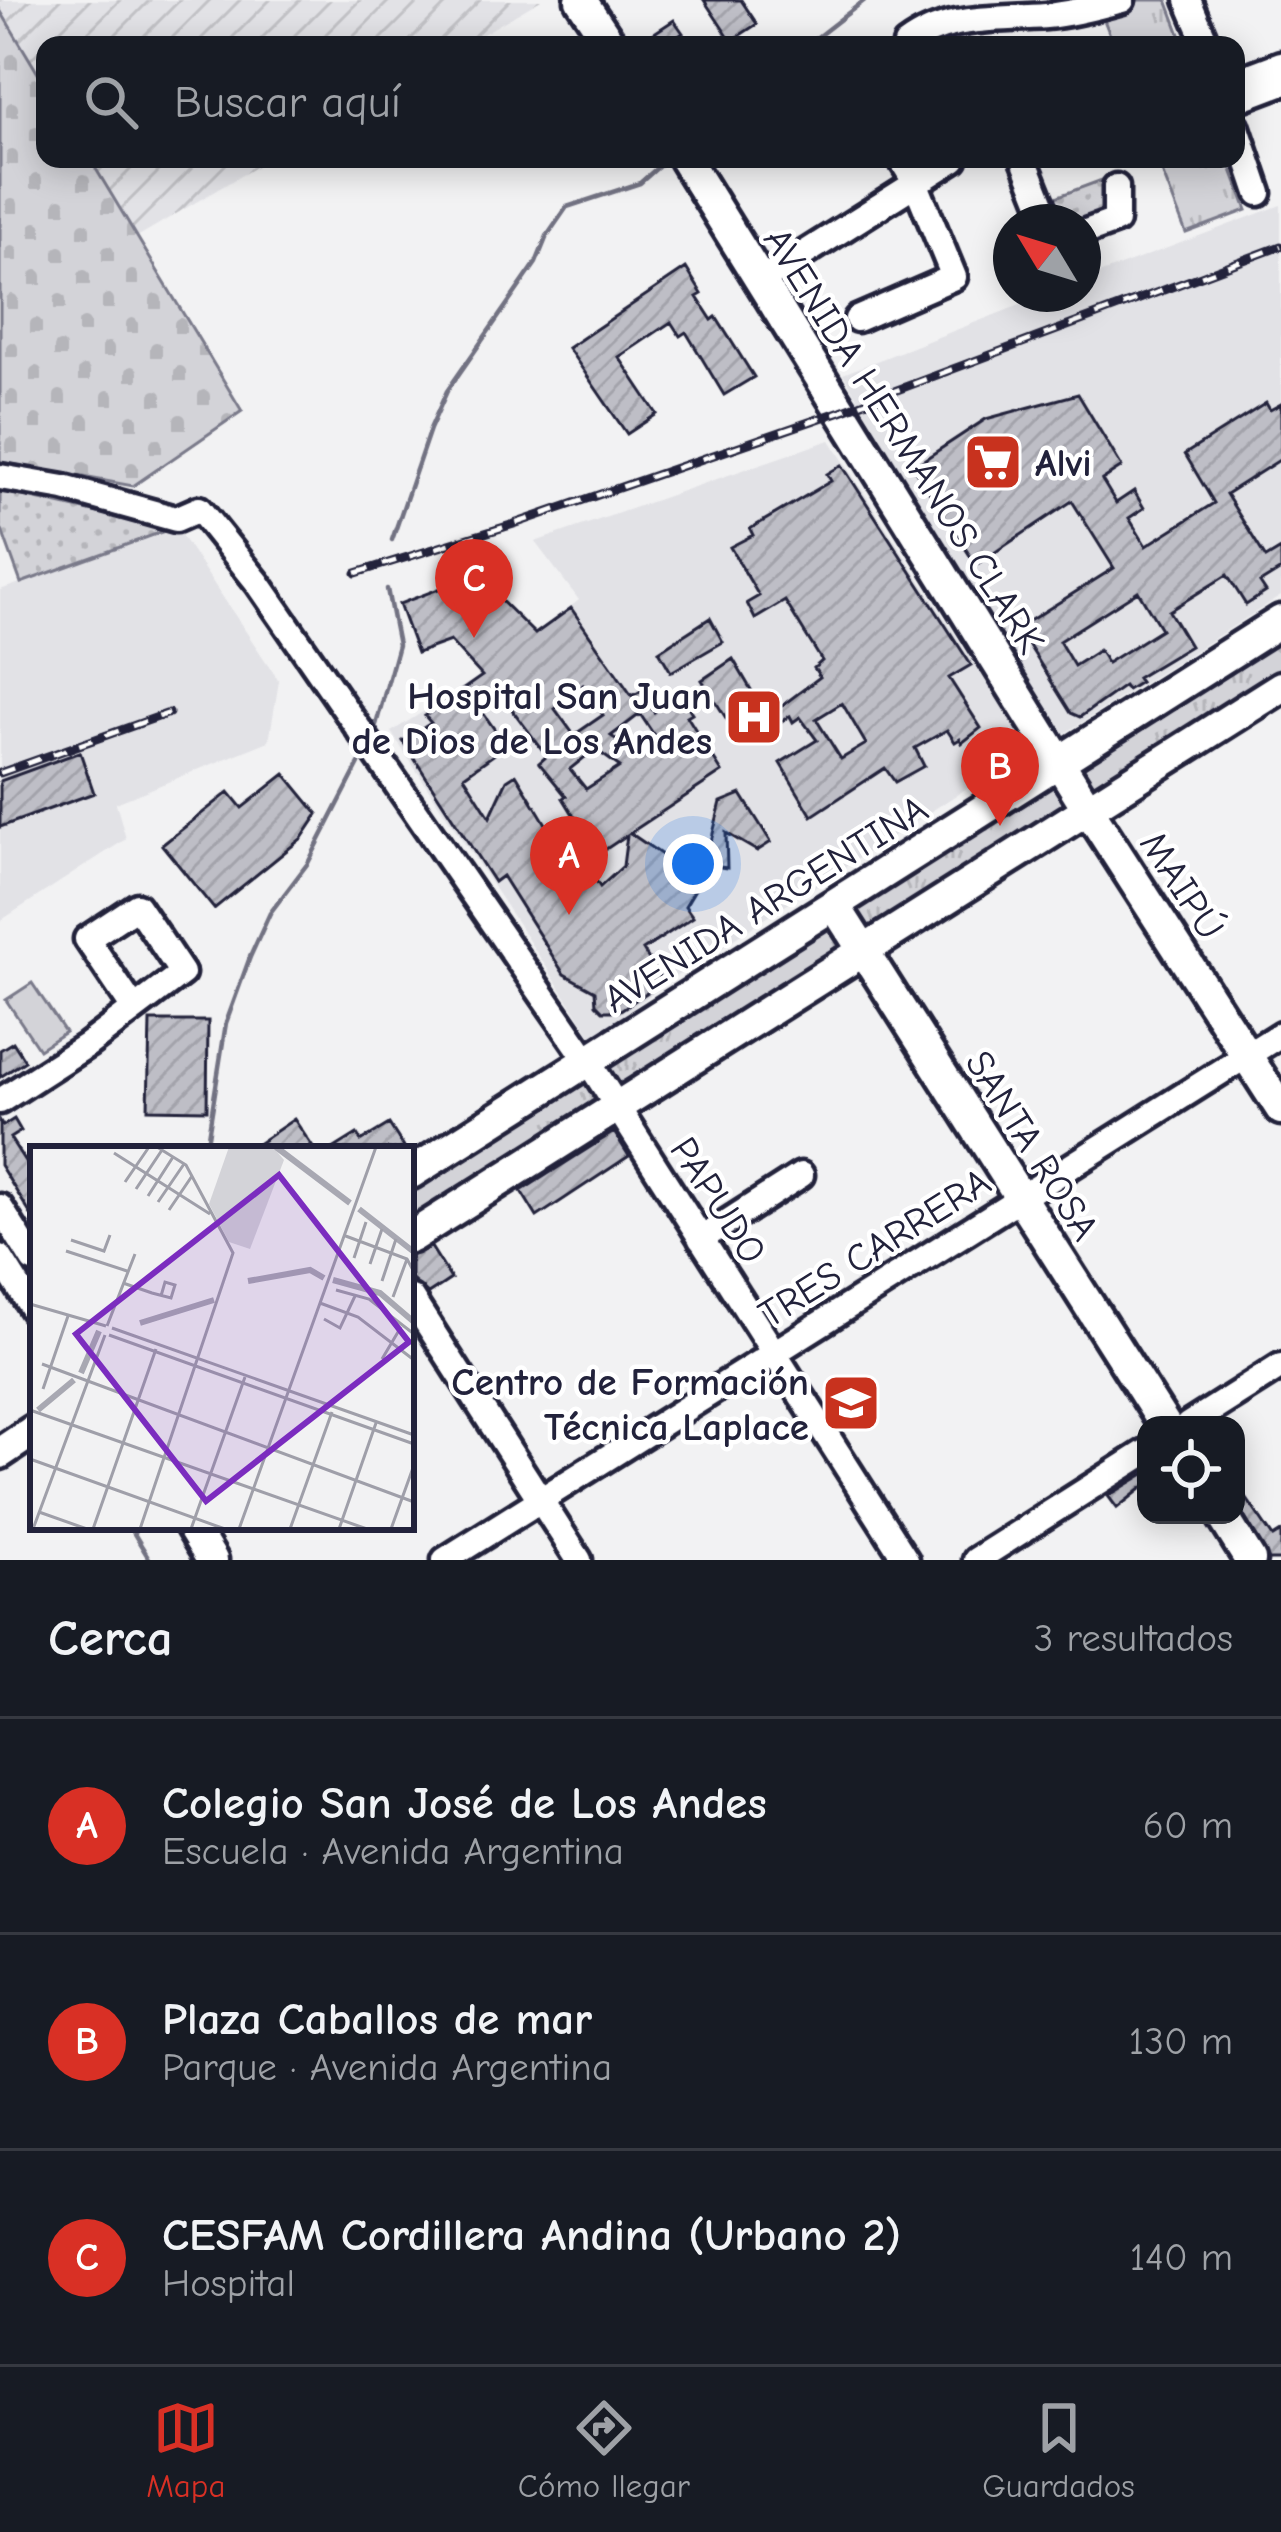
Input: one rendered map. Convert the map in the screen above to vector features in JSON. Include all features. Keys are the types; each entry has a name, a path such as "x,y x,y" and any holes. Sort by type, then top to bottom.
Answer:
{"main road":[{"path":"581,0 605,36"},
{"name":"AVENIDA HERMANOS CLARK","path":"691,168 1059,762"},
{"name":"AVENIDA ARGENTINA","path":"414,1171 1281,621"},
{"path":"414,1236 1281,687"},
{"name":"MAIPÚ","path":"1059,762 1281,1109"},
{"name":"SANTA ROSA","path":"836,906 1159,1416"},
{"path":"0,1433 30,1414"},
{"path":"0,1453 30,1433"},
{"path":"1228,1524 1250,1560"},
{"path":"174,1530 190,1560"},
{"path":"194,1530 212,1560"}],"street":[{"path":"918,36 957,22 1053,16 1122,0"},
{"path":"1188,0 1203,36"},
{"path":"1245,78 1281,64"},
{"path":"1245,97 1281,83"},
{"path":"1245,152 1259,193"},
{"path":"757,275 913,168 954,277 857,319"},
{"path":"1028,168 1042,204"},
{"path":"1101,226 1116,221 1116,187"},
{"name":"PAPUDO","path":"0,477 64,488 176,519 199,509 258,583 588,1061 906,1560"},
{"path":"0,1101 134,1009"},
{"name":"TRES CARRERA","path":"445,1560 1281,1034"},
{"path":"701,1240 801,1175"},
{"path":"0,1207 30,1255"},
{"path":"0,1257 30,1305"},
{"path":"414,1303 579,1560"},
{"path":"1202,1416 1281,1366"},
{"path":"976,1560 1137,1458"}],"shaded area":[{"path":"0,0 541,0 479,36 36,36 36,70 0,10"},
{"path":"95,168 254,168 137,237"},
{"path":"1281,205 1281,596 1059,737 843,374 1002,312 1101,312 1101,273"},
{"name":"Hospital San Juan de Dios de Los Andes","path":"830,440 1020,735 1023,748 669,981 593,1038 391,732 477,678 488,698 535,634 579,600 535,542"},
{"path":"177,529 279,681 269,741 116,803 126,839 0,921 0,590"}],"green space":[{"path":"1096,0 1167,0 1181,36 1110,36"},
{"path":"0,10 36,70 36,168 95,168 242,411 133,486 0,462"},
{"path":"1161,168 1231,168 1247,210 1186,233"},
{"path":"1102,180 1112,210 1101,215 1101,204 1056,204 1053,198"},
{"path":"0,491 170,529 21,583 0,525"},
{"path":"1281,623 1281,672 414,1228 414,1180"},
{"path":"32,983 65,1032 39,1049 6,1000"}],"building":[{"path":"704,0 741,0 757,24 739,36 728,36"},
{"path":"674,20 683,33 678,36 650,36"},
{"path":"686,268 702,294 697,297 712,320 716,317 754,377 724,395 686,332 680,336 671,322 619,357 657,414 627,434 568,348"},
{"path":"1078,394 1122,467 1102,480 1116,503 1134,491 1144,508 1129,518 1146,546 1214,503 1185,454 1266,403 1270,410 1281,404 1281,459 1226,494 1266,558 1281,549 1281,570 1260,583 1266,592 1246,605 1227,575 1169,611 1190,646 1080,717 1071,713 1018,628 1114,568 1072,501 976,565 913,467 986,419","holes":["1138,591 1161,629 1107,663 1099,650 1074,666 1059,641"]},
{"path":"842,465 971,665 949,678 981,728 962,743 960,739 955,742 947,730 915,748 924,766 895,782 885,768 812,816 780,763 817,740 800,717 793,722 790,716 743,745 702,680 733,659 767,717 820,677 814,668 822,661 785,601 755,619 747,603 759,596 730,547 753,535 750,529 831,481 827,474","holes":["842,703 866,744 841,759 816,719"]},
{"path":"475,575 535,634 571,608 632,696 641,691 654,712 680,694 692,713 687,716 722,772 630,833 700,881 685,906 693,917 643,950 663,982 619,1011 603,1011 596,1004 595,991 564,974 502,876 494,882 403,741 431,723 425,716 482,676 450,641 417,653 399,604","holes":["583,685 603,715 574,735 555,709","499,692 547,756 539,763 566,796 579,824 555,839 516,774 507,780 490,817 464,776 506,746 479,707","640,714 658,741 638,754 611,736","595,749 620,767 586,789 570,769","627,835 623,866 600,887 585,863"]},
{"path":"710,618 723,642 671,672 659,651"},
{"path":"80,752 94,793 0,827 0,781"},
{"path":"285,774 318,814 302,838 214,909 162,845 229,792 242,808"},
{"path":"741,794 771,842 757,851 726,833 727,868 705,865 721,802"},
{"path":"150,1021 208,1021 207,1110 148,1109"},
{"path":"13,1042 25,1061 0,1077 0,1050"},
{"path":"14,1119 21,1131 10,1138 30,1169 30,1213 0,1165 0,1121 3,1126"},
{"path":"294,1119 312,1146 254,1146"},
{"path":"389,1124 403,1146 338,1146 357,1134 361,1141"},
{"path":"614,1132 629,1156 537,1217 521,1191"},
{"path":"431,1247 451,1279 428,1294 414,1282 414,1255"},
{"path":"1137,1478 1137,1492 1117,1508 1108,1496"},
{"path":"1245,1496 1273,1537 1281,1532 1281,1560 1269,1560 1245,1518"}],"waterway":[{"path":"819,36 865,0"},
{"path":"392,540 447,391 536,263 567,207 640,183 657,168"},
{"path":"376,725 398,645 387,589"},
{"path":"206,1146 226,1023 250,957 270,913 308,863 359,764"},
{"path":"132,1530 150,1560"}],"railway":[{"path":"356,573 841,411 1281,246"},
{"path":"0,773 169,713"}],"place":[{"name":"Alvi","path":"993,462"},
{"name":"CESFAM Cordillera Andina (Urbano 2)","path":"474,638"},
{"name":"Hospital San Juan de Dios de Los Andes","path":"754,717"},
{"name":"Plaza Caballos de mar","path":"1000,826"},
{"name":"Colegio San José de Los Andes","path":"569,915"},
{"name":"Centro de Formación Técnica Laplace","path":"851,1403"}]}
